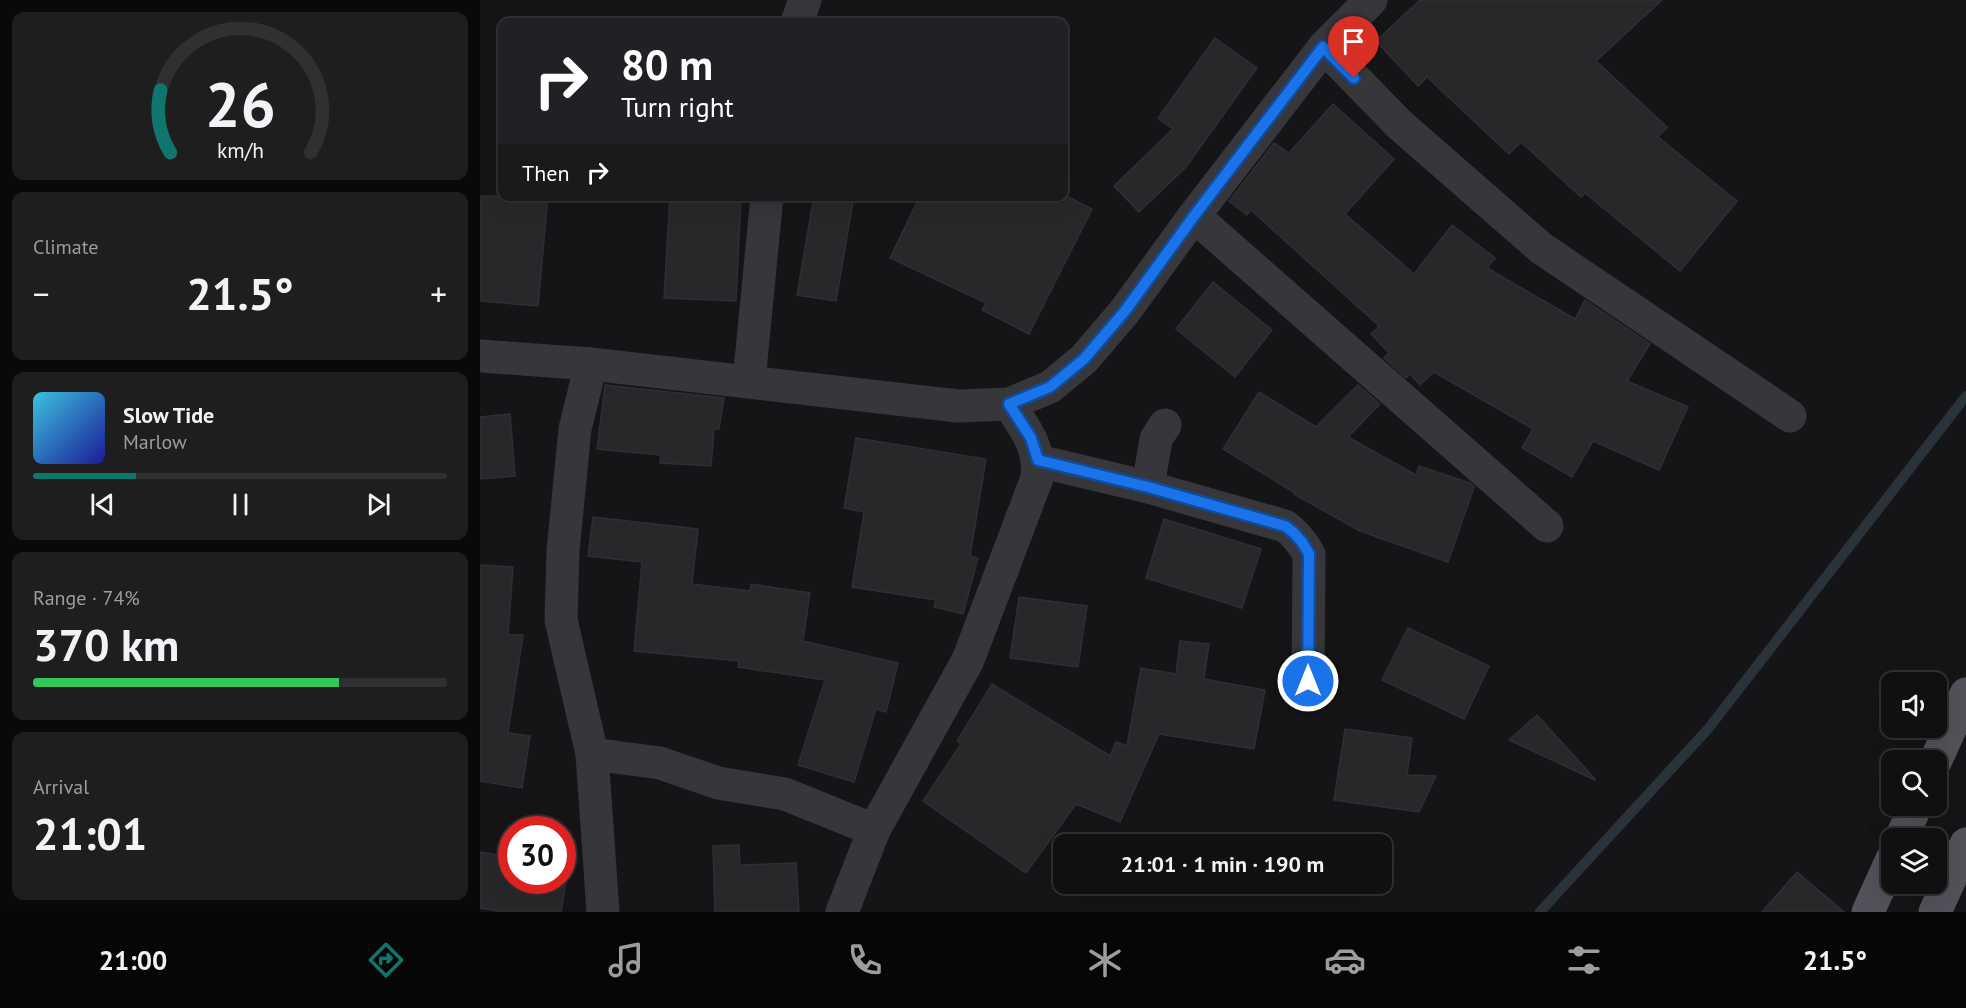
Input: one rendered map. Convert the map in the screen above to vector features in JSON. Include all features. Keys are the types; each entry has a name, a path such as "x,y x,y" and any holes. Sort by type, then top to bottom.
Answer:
{"main road":[{"path":"1941,750 1966,694"},
{"path":"1935,912 1966,844"},
{"path":"1868,912 1881,883"}],"street":[{"path":"798,18 805,0"},
{"path":"480,356 591,364 958,406 1009,404 1050,387 1084,359 1125,311 1194,216 1323,47 1371,0"},
{"path":"1323,47 1399,124 1541,248 1790,416"},
{"path":"749,381 767,201"},
{"path":"1194,216 1546,526"},
{"path":"591,364 575,429 563,551 561,620 592,754 603,912"},
{"path":"842,912 874,830 968,660 1037,478 1038,460 1031,438 1009,404"},
{"path":"1148,487 1156,439 1165,425"},
{"path":"1038,460 1148,487 1285,526 1294,533 1309,554 1308,681"},
{"path":"592,754 660,763 718,783 785,794 874,830"}],"building":[{"path":"1420,0 1662,0 1596,61 1667,127 1658,137 1737,201 1680,271 1585,193 1581,197 1521,142 1509,154 1427,77 1418,86 1376,41"},
{"path":"1215,38 1257,68 1186,167 1139,212 1114,186 1173,129 1158,118"},
{"path":"1333,104 1394,159 1345,214 1414,274 1452,225 1495,258 1487,268 1575,319 1585,300 1650,344 1627,381 1688,407 1659,470 1593,441 1572,477 1522,448 1533,429 1434,372 1420,385 1410,374 1406,378 1384,358 1389,353 1371,334 1379,326 1251,210 1247,215 1229,201 1274,143 1289,153"},
{"path":"480,196 498,196 498,201 548,201 538,306 480,301"},
{"path":"1068,197 1092,209 1029,334 982,310 986,303 890,258 918,201 1068,201"},
{"path":"670,201 741,201 736,301 664,298"},
{"path":"813,201 853,201 836,301 797,295"},
{"path":"1213,282 1272,330 1235,377 1176,329"},
{"path":"605,385 724,398 719,429 714,429 711,466 660,463 661,455 597,449"},
{"path":"1358,385 1380,404 1348,437 1416,475 1419,466 1470,483 1474,487 1448,562 1360,531 1294,494 1223,449 1259,392 1316,427"},
{"path":"510,414 515,476 480,479 480,417"},
{"path":"856,438 986,459 970,556 978,558 963,614 934,607 936,600 852,587 864,512 844,508"},
{"path":"593,517 698,529 692,584 750,591 751,584 810,593 803,641 898,663 886,712 876,709 854,782 798,765 825,680 738,667 739,661 634,651 642,562 588,556"},
{"path":"1164,519 1261,549 1242,608 1146,578"},
{"path":"480,565 513,567 508,635 523,635 508,733 530,736 522,788 480,781"},
{"path":"1019,597 1087,606 1078,667 1010,658"},
{"path":"1408,628 1489,666 1464,719 1382,680"},
{"path":"1180,641 1209,644 1204,679 1265,690 1254,749 1159,734 1120,822 1076,804 1026,873 923,801 961,744 957,741 992,684 1110,756 1116,742 1127,746 1141,668 1176,674"},
{"path":"1537,715 1595,779 1595,780 1509,740"},
{"path":"1345,729 1412,738 1407,775 1436,776 1419,812 1334,800"},
{"path":"739,845 740,865 796,863 799,912 715,912 713,846"},
{"path":"480,852 498,855 498,894 564,894 561,912 504,912 480,908"},
{"path":"1797,872 1844,912 1762,912"}],"waterway":[{"path":"1540,912 1708,729 1966,396"}],"route":[{"path":"1308,681 1309,554 1294,533 1285,526 1148,487 1038,460 1031,438 1009,404 1050,387 1084,359 1125,311 1194,216 1323,47 1354,78"}]}
